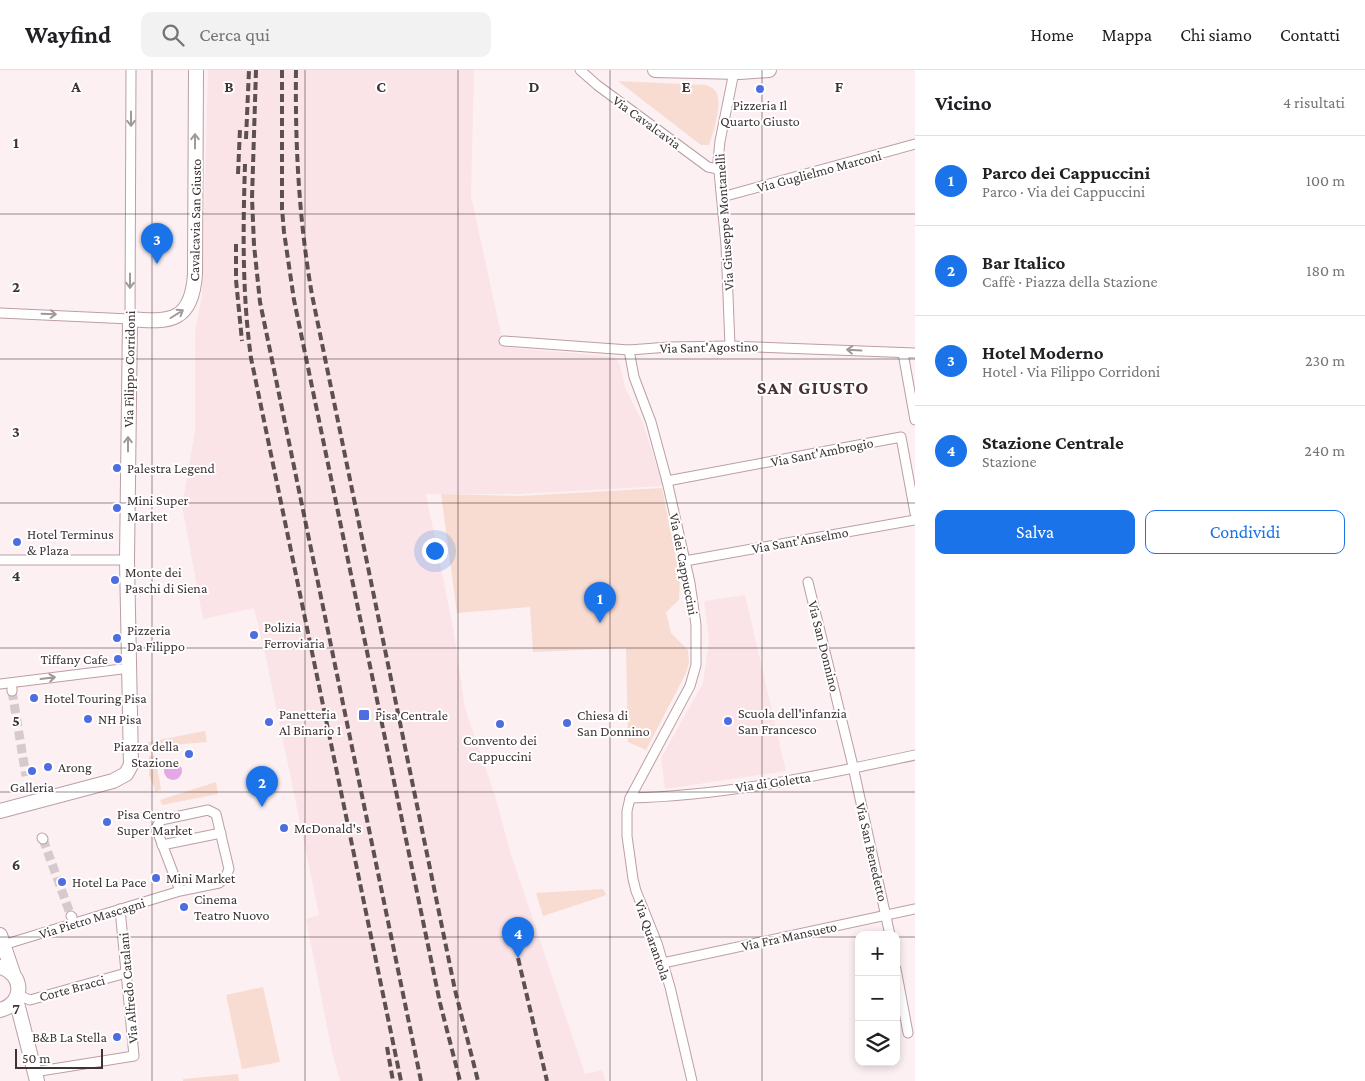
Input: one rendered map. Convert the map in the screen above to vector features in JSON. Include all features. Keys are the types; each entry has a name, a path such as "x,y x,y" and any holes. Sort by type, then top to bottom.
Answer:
{"street":[{"name":"Via Filippo Corridoni","path":"130,668 127,560 131,70"},
{"name":"Cavalcavia San Giusto","path":"130,319 153,321 171,318 186,308 193,295 195,274 196,70"},
{"name":"Via Cavalcavia","path":"580,70 597,85 708,166 718,169"},
{"path":"655,70 770,70"},
{"name":"Via Giuseppe Montanelli","path":"730,346 729,300 722,197 718,169 720,141 735,71"},
{"name":"Via Guglielmo Marconi","path":"722,197 915,144"},
{"path":"0,313 130,319"},
{"name":"Via Sant'Agostino","path":"504,341 628,350 730,346 915,353"},
{"name":"Via dei Cappuccini","path":"628,350 634,376 654,430 667,481 686,561 696,625 695,671 680,706 630,798"},
{"path":"903,352 915,420"},
{"name":"Via Sant'Ambrogio","path":"667,481 901,437 915,514"},
{"name":"Via Sant'Anselmo","path":"686,561 915,520"},
{"path":"0,560 127,560"},
{"name":"Via San Donnino","path":"808,582 853,769"},
{"path":"0,681 130,668 131,730 131,765 126,774 120,778 0,811"},
{"name":"Via di Goletta","path":"630,798 651,799 687,795 804,778 915,755"},
{"name":"Via San Benedetto","path":"853,769 889,931"},
{"name":"Via Quarantola","path":"630,798 627,811 630,867 636,891 650,924 663,963 692,1081"},
{"path":"208,810 216,814 221,833 229,869 225,878 219,883 180,891 156,828 161,820 208,810"},
{"path":"162,845 221,833"},
{"name":"Via Pietro Mascagni","path":"2,940 180,891"},
{"name":"Via Alfredo Catalani","path":"36,1077 134,1056 120,909"},
{"name":"Via Fra Mansueto","path":"663,963 915,909"},
{"path":"2,940 18,984 17,997 36,1077"},
{"path":"0,967 8,969 13,973"},
{"name":"Corte Bracci","path":"17,997 30,1000 126,973"},
{"path":"897,976 908,1032"},
{"path":"2,1009 8,1007 17,997"},
{"path":"2,1009 14,1018 24,1031"}],"shaded area":[{"path":"208,70 474,70 471,196 504,347 615,357 620,364 625,387 643,423 663,486 521,494 426,494 454,633 465,708 495,796 511,854 585,1074 602,1070 606,1081 340,1081 332,1052 306,919 319,915 254,608 203,619 182,506 195,431 195,331 202,296"},
{"path":"618,81 705,85 712,88 717,94 718,112 709,145 701,145"},
{"path":"662,488 680,578 679,600 666,612 671,633 688,650 689,663 686,673 646,750 628,742 626,648 533,652 530,607 457,613 441,494 520,496"},
{"name":"Scuola dell'infanzia San Francesco","path":"745,595 786,771 665,789 661,758 703,683 709,641 704,601"},
{"path":"205,731 207,742 148,747 148,742"},
{"path":"149,756 155,756 161,789 156,792 149,775"},
{"path":"169,762 177,762 182,767 180,778 169,780 164,775 164,767"},
{"path":"216,782 218,794 162,805 160,800"},
{"path":"603,889 606,894 604,896 543,916 536,893"},
{"path":"263,987 280,1062 242,1069 226,995"},
{"path":"238,1074 239,1081 183,1081 183,1079"}],"tunnel":[{"path":"12,691 26,776"},
{"path":"43,839 71,916"}],"railway":[{"path":"246,139 249,70"},
{"path":"256,70 252,198 254,245 260,302 421,1081"},
{"path":"282,70 282,209 294,300 440,1003 460,1081"},
{"path":"296,70 296,127 299,183 312,295 455,990 478,1081"},
{"path":"238,174 240,129"},
{"path":"245,164 245,285 251,358 401,1081"},
{"path":"236,244 236,280 242,341"},
{"path":"518,958 547,1081"},
{"path":"387,1047 393,1081"}],"place":[{"name":"Pizzeria Il Quarto Giusto","path":"760,89"},
{"name":"Hotel Moderno","path":"157,264"},
{"name":"Palestra Legend","path":"117,468"},
{"name":"Mini Super Market","path":"117,508"},
{"name":"Hotel Terminus & Plaza","path":"17,542"},
{"name":"Monte dei Paschi di Siena","path":"115,580"},
{"name":"Parco dei Cappuccini","path":"600,623"},
{"name":"Polizia Ferroviaria","path":"254,635"},
{"name":"Pizzeria Da Filippo","path":"117,638"},
{"name":"Tiffany Cafe","path":"118,659"},
{"name":"Hotel Touring Pisa","path":"34,698"},
{"name":"Pisa Centrale","path":"364,715"},
{"name":"NH Pisa","path":"88,719"},
{"name":"Scuola dell'infanzia San Francesco","path":"728,721"},
{"name":"Panetteria Al Binario 1","path":"269,722"},
{"name":"Chiesa di San Donnino","path":"567,723"},
{"name":"Convento dei Cappuccini","path":"500,724"},
{"name":"Piazza della Stazione","path":"189,754"},
{"name":"Arong","path":"48,767"},
{"name":"Galleria","path":"32,771"},
{"name":"Bar Italico","path":"262,807"},
{"name":"Pisa Centro Super Market","path":"107,822"},
{"name":"McDonald's","path":"284,828"},
{"name":"Mini Market","path":"156,878"},
{"name":"Hotel La Pace","path":"62,882"},
{"name":"Cinema Teatro Nuovo","path":"184,907"},
{"name":"Stazione Centrale","path":"518,958"},
{"name":"B&B La Stella","path":"117,1037"}],"district":[{"name":"SAN GIUSTO","path":"813,387"}]}
